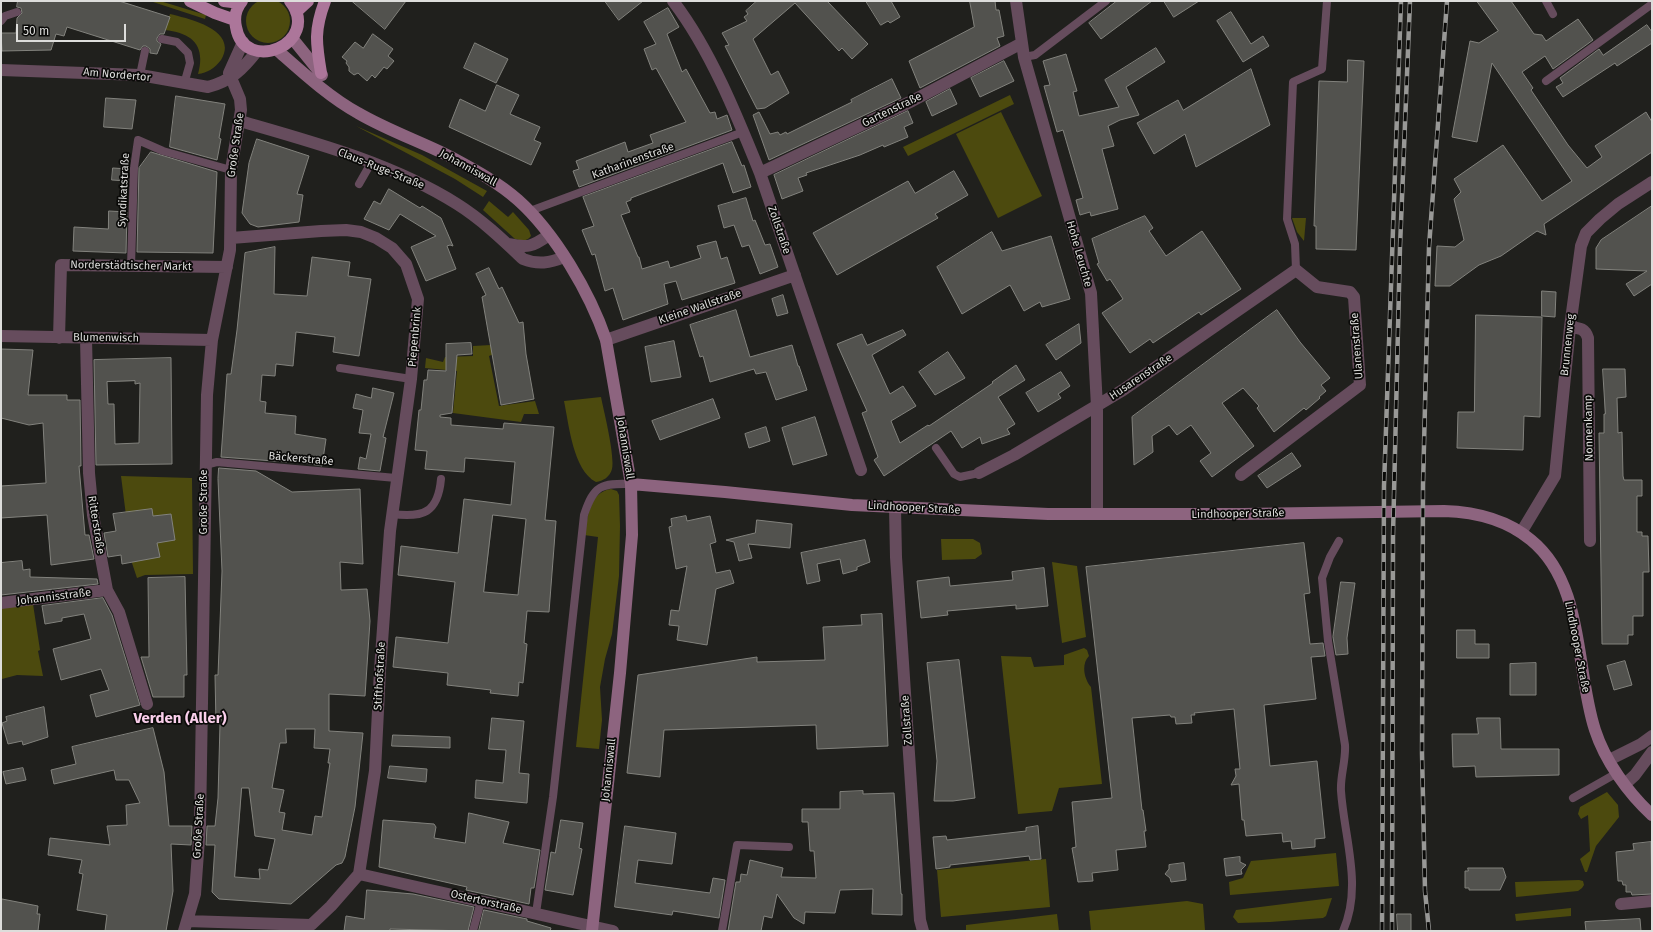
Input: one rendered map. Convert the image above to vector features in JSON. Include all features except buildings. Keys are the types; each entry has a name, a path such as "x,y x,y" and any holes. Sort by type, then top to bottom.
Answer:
{"main road":[{"path":"190,1 215,13 235,20"},
{"path":"224,1 241,2 235,20 236,29 243,42 257,51 268,52 277,50 292,38 296,28 296,12 290,1"},
{"path":"296,12 308,1"},
{"path":"321,73 316,36 318,18 325,1"},
{"name":"Johanniswall","path":"292,38 321,73 340,101"},
{"name":"Johanniswall","path":"277,50 340,101 360,114 476,171 502,187 530,211 548,235 588,295 599,319 606,340 631,484 632,535 630,573 592,929"},
{"name":"Lindhooper Straße","path":"631,484 895,508 1097,514 1451,512 1487,516 1522,531 1547,554 1557,569 1565,587 1572,614 1589,707 1596,732 1617,773 1641,805 1652,815"}],"street":[{"name":"Zollstraße","path":"673,1 681,11 717,74 760,173 861,470"},
{"name":"Hohe Leuchte","path":"1016,1 1024,57 1090,293 1097,407 1097,514"},
{"path":"243,42 229,69 230,77 243,69 257,51"},
{"name":"Gartenstraße","path":"760,173 912,101 1022,43"},
{"name":"Am Nordertor","path":"1,70 140,75 184,84 208,87 217,85 230,77"},
{"name":"Große Straße","path":"186,926 195,894 200,825 207,395 212,340 227,267 231,238 231,170 240,121 241,105 230,77"},
{"name":"Claus-Ruge-Straße","path":"240,121 317,144 371,163 428,187 458,205 508,244 523,258 530,262 552,262 564,257"},
{"name":"Brunnenweg","path":"1522,531 1555,476 1570,328 1580,249 1586,233 1618,204 1652,182"},
{"name":"Piepenbrink","path":"231,238 346,230 361,232 376,238 392,248 406,264 418,299 417,327 411,379 396,478"},
{"name":"Claus-Ruge-Straße","path":"508,244 525,248 537,243 548,235"},
{"name":"Norderstädtischer Markt","path":"59,338 61,265 227,267"},
{"name":"Husarenstraße","path":"979,473 1097,407 1278,284 1296,270"},
{"name":"Ulanenstraße","path":"1241,475 1360,385 1354,297 1350,292 1317,287 1296,270"},
{"name":"Kleine Wallstraße","path":"606,340 795,275"},
{"name":"Nonnenkamp","path":"1570,328 1582,329 1586,332 1588,338 1590,541"},
{"name":"Blumenwisch","path":"1,336 212,340"},
{"name":"Ritterstraße","path":"86,338 89,472 93,515 107,590 119,612 147,704"},
{"name":"Stifthofstraße","path":"359,874 375,771 380,670 396,478"},
{"name":"Zollstraße","path":"895,508 896,557 920,920 922,931"},
{"name":"Johannisstraße","path":"1,603 107,590"},
{"path":"1609,760 1641,744 1652,736"},
{"path":"1625,784 1635,775 1652,752"},
{"path":"186,926 311,928 359,874"},
{"name":"Ostertorstraße","path":"359,874 536,913 592,929 613,931"},
{"path":"1621,904 1652,901"}],"lane":[{"path":"1024,57 1035,55 1106,1"},
{"path":"1296,270 1295,244 1287,219 1293,82 1322,69 1327,1"},
{"path":"1546,1 1553,14"},
{"path":"1546,81 1652,4"},
{"path":"1,21 5,16 17,12"},
{"path":"162,39 177,42 188,53 190,63 184,84"},
{"path":"140,75 146,51"},
{"name":"Katharinenstraße","path":"530,211 743,132"},
{"name":"Syndikatstraße","path":"131,266 134,168 138,140 163,151 231,170"},
{"path":"359,184 371,163"},
{"path":"340,368 411,379"},
{"path":"936,448 954,474 960,477 979,473"},
{"name":"Bäckerstraße","path":"205,465 214,462 396,478"},
{"path":"392,514 414,516 430,510 439,495 441,479"},
{"path":"536,913 553,797 584,515 593,494 602,486 609,484 631,484"},
{"path":"1340,541 1330,557 1322,578 1328,640 1346,758 1341,791 1353,883 1347,921 1343,930"},
{"path":"1573,798 1617,773"},
{"path":"722,931 737,845 789,847"},
{"path":"473,931 481,901"}],"shaded area":[{"path":"264,-1 272,-1 284,5 290,17 290,25 284,37 272,43 264,43 252,37 246,25 246,17 252,5"},
{"path":"150,1 160,1 206,15 205,19"},
{"path":"170,14 200,23 218,34 223,41 225,50 221,60 211,70 198,74 200,55 195,42 183,34 165,30"},
{"path":"1010,95 1014,104 908,156 903,147"},
{"path":"1001,112 1042,196 998,218 956,134"},
{"path":"356,126 422,155 487,191 483,197 455,179"},
{"path":"489,201 508,217 513,212 529,230 531,236 524,240 515,239 483,210"},
{"path":"1292,218 1306,218 1304,241 1297,232"},
{"path":"491,345 494,354 489,356 499,406 535,401 539,414 524,414 521,422 453,413 457,371 425,368 426,358 443,362 445,357 473,356 473,346"},
{"path":"601,397 611,444 613,463 611,472 608,476 604,480 596,482 588,476 577,457 570,434 564,401"},
{"path":"121,476 192,478 193,574 145,575 137,578 132,563"},
{"path":"611,489 617,491 619,495 619,576 612,634 605,659 600,687 602,720 599,749 576,747 598,537 584,535 588,514 594,500 604,491"},
{"path":"941,539 973,539 980,543 982,554 975,559 942,560"},
{"path":"1052,562 1077,566 1086,637 1062,643"},
{"path":"33,604 40,650 38,651 43,676 17,675 2,679 1,608"},
{"path":"1084,648 1087,650 1089,656 1085,663 1084,672 1091,687 1102,784 1059,788 1052,811 1018,814 1001,656 1031,657 1034,667 1064,665 1064,655"},
{"path":"1607,792 1618,805 1619,817 1596,846 1587,872 1585,872 1580,859 1590,851 1588,815 1581,819 1578,814 1580,807"},
{"path":"1336,853 1339,886 1230,895 1229,882 1243,878 1251,861"},
{"path":"1046,859 1050,907 941,917 937,870"},
{"path":"1583,881 1584,885 1578,891 1516,897 1515,882"},
{"path":"1332,898 1326,916 1323,918 1238,923 1233,917 1236,910"},
{"path":"1187,901 1203,904 1205,930 1091,931 1089,911"},
{"path":"1571,908 1571,916 1516,921 1515,914"},
{"path":"1057,914 1059,931 966,931 966,925"}],"railway":[{"path":"1382,931 1384,486 1401,1"},
{"path":"1392,931 1393,535 1400,247 1410,1"},
{"path":"1429,931 1425,891 1422,753 1423,485 1429,247 1447,1"}],"district":[{"name":"Verden (Aller)","path":"180,719"}]}
